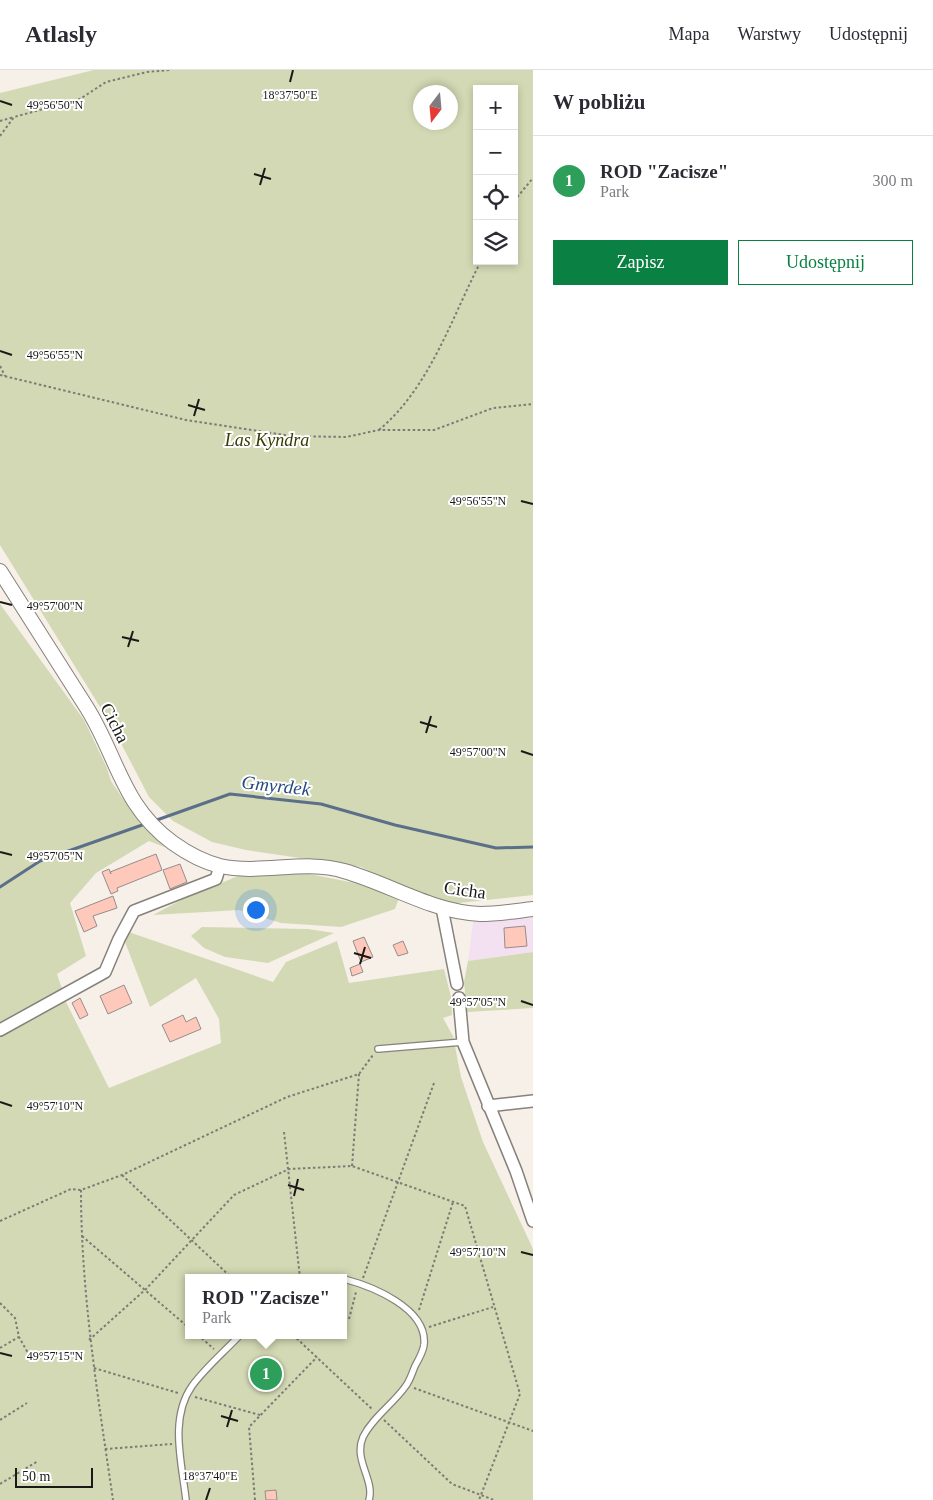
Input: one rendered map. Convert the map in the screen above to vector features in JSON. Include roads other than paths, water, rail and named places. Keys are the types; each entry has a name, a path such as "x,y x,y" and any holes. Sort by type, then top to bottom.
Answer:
{"street":[{"name":"Cicha","path":"0,571 88,710 126,791 144,817 188,853 220,866 252,870 296,866 342,870 442,908 480,914 533,909"},
{"path":"0,1030 105,972 119,939 134,911 216,879 220,866"},
{"path":"442,908 457,984"},
{"path":"459,998 463,1042 516,1171 533,1221"},
{"path":"488,1106 533,1100"}],"lane":[{"path":"378,1049 463,1042"},
{"path":"347,1280 398,1302 414,1315 422,1330 424,1346 407,1385 367,1430 361,1444 360,1453 369,1490 369,1500"},
{"path":"186,1500 178,1426 187,1395 236,1339"}],"waterway":[{"name":"Gmyrdek","path":"154,821 230,794 321,804 395,825 496,848 533,847"},
{"name":"Gmyrdek","path":"0,887 40,861 145,824"}],"place":[{"name":"ROD \"Zacisze\"","path":"266,1374"}],"park label":[{"name":"Las Kyndra","path":"267,440"}]}
